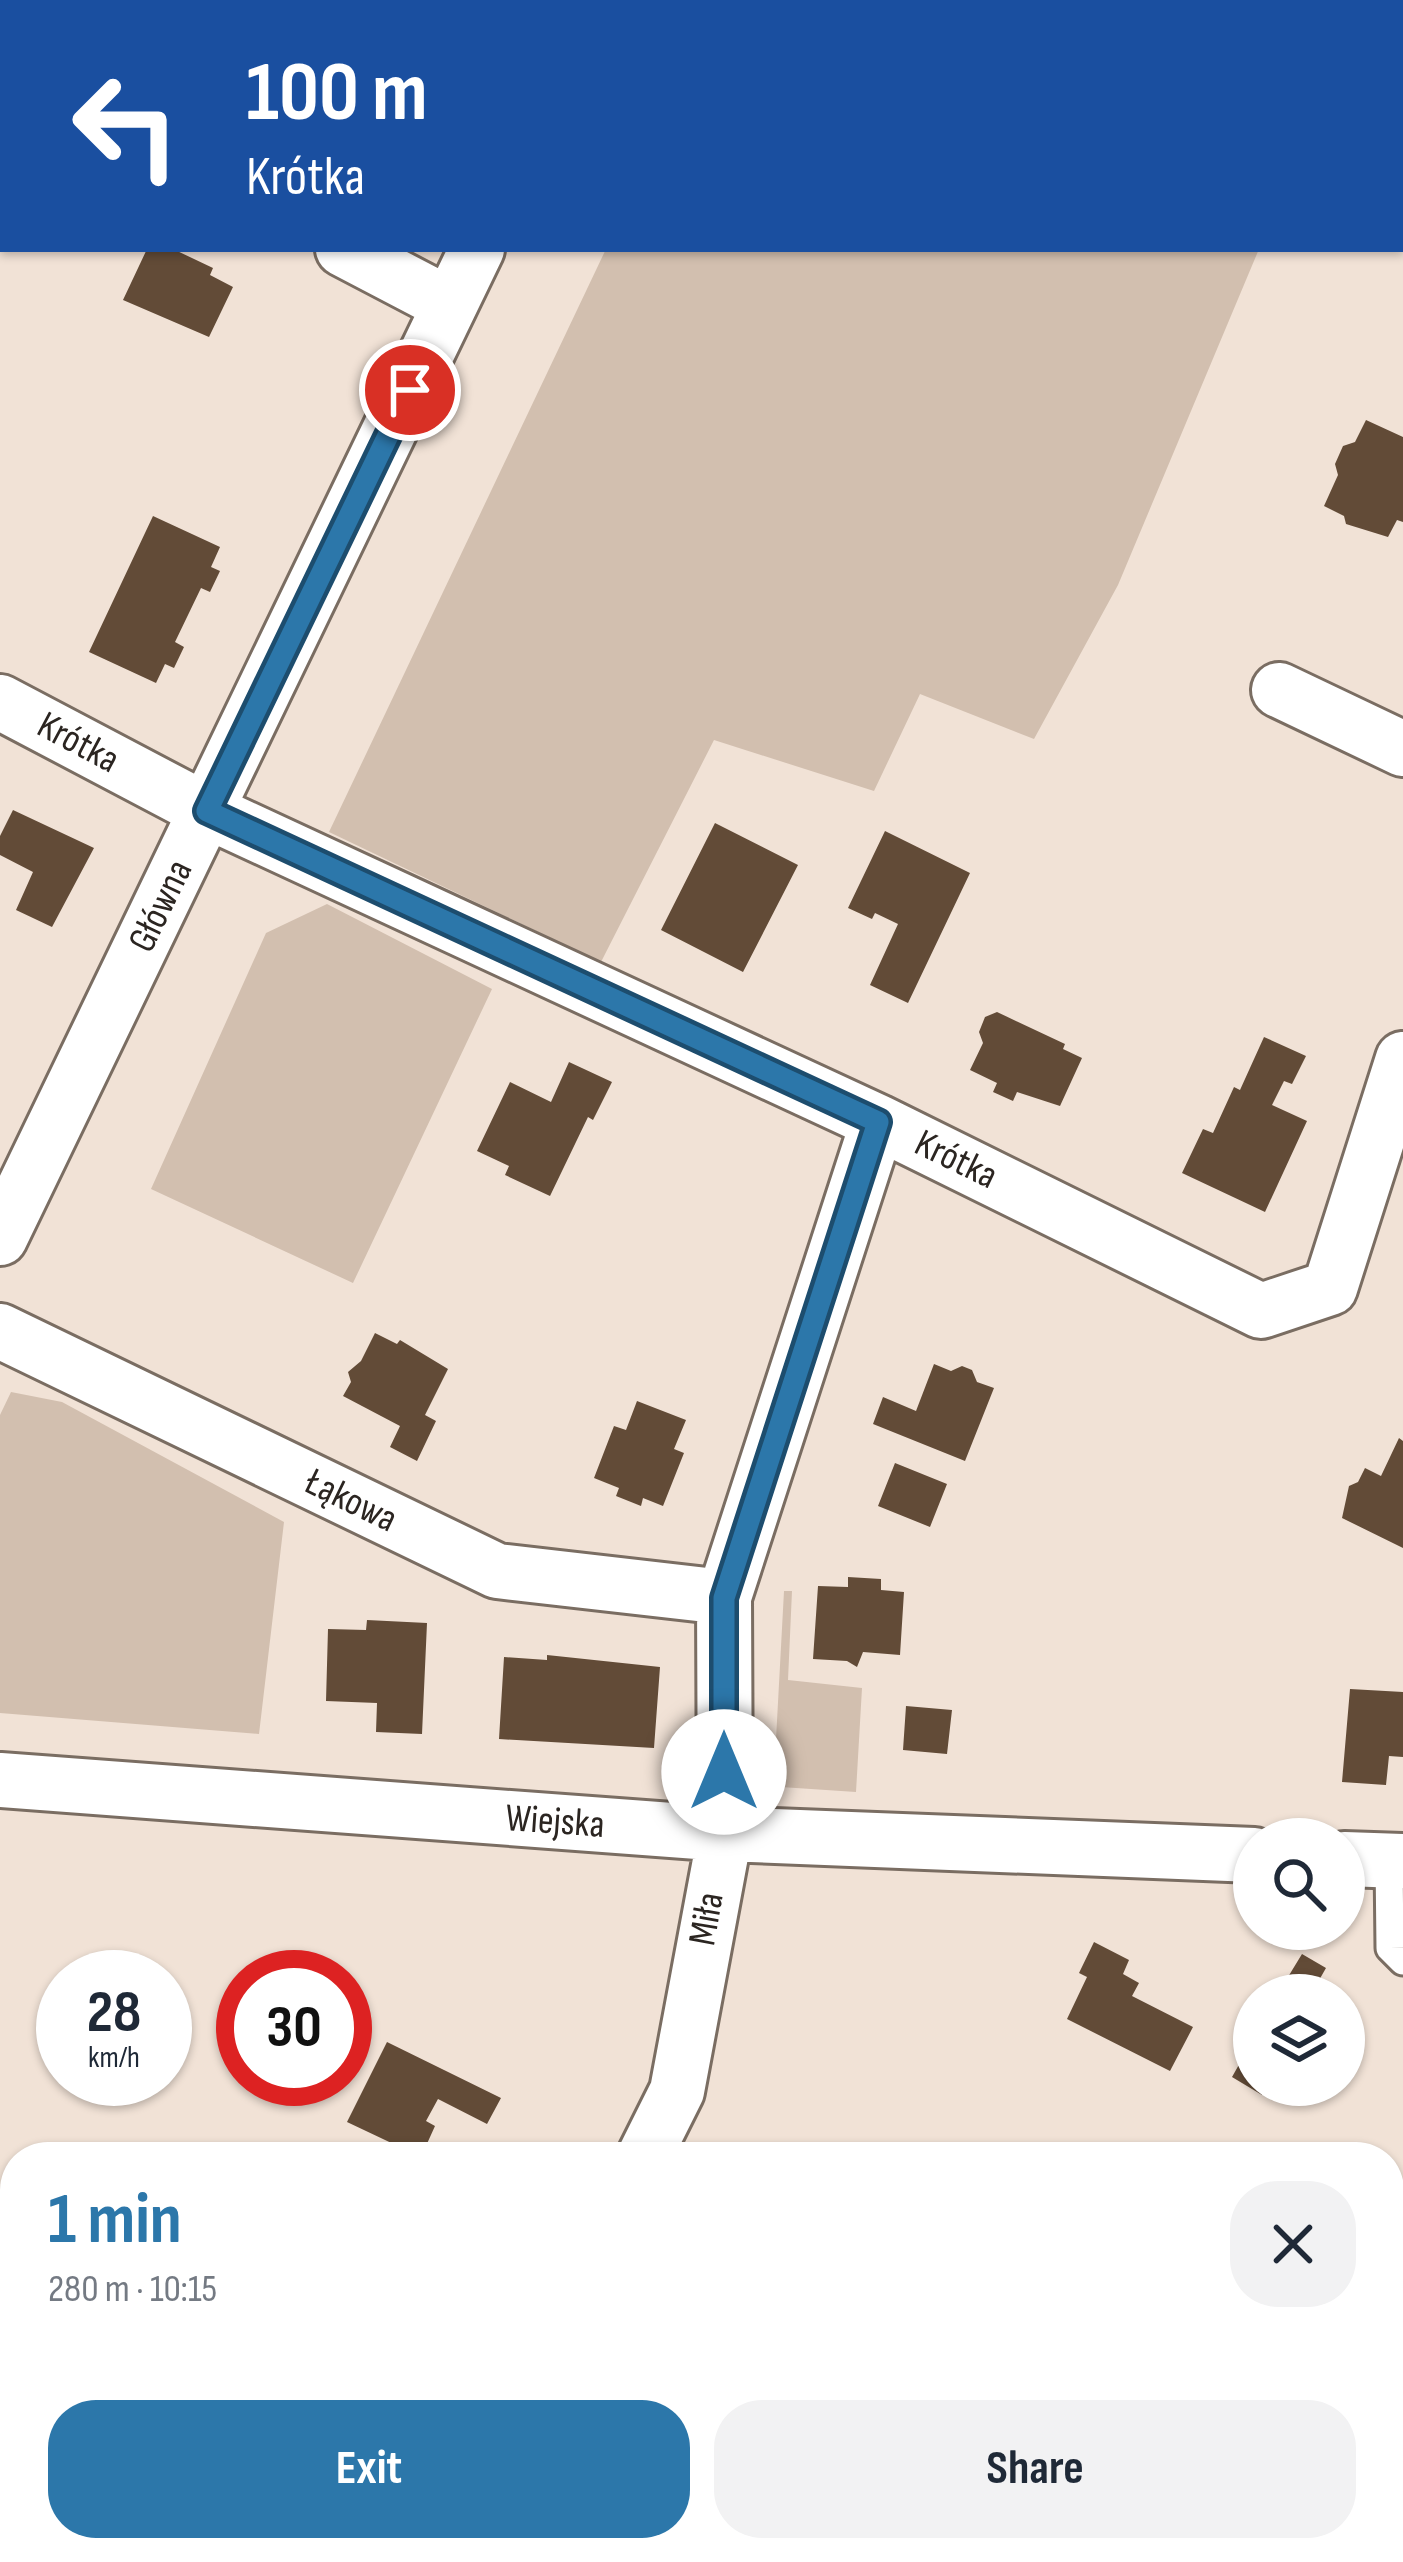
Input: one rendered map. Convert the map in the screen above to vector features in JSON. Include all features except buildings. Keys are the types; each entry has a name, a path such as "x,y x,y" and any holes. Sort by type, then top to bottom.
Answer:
{"street":[{"path":"350,252 450,305"},
{"name":"Główna","path":"0,1238 476,252"},
{"path":"1279,690 1403,749"},
{"name":"Krótka","path":"0,702 207,811 878,1122 1261,1311 1330,1288 1403,1059"},
{"name":"Miła","path":"652,2142 677,2091 725,1834 724,1598 878,1122"},
{"name":"Łąkowa","path":"0,1331 497,1571 724,1598"},
{"name":"Wiejska","path":"0,1780 725,1834 1233,1854"}],"lane":[{"path":"1379,1860 1390,1948 1403,1961"}],"shaded area":[{"path":"605,252 1258,252 1118,585 1034,739 920,694 874,791 714,740 601,962 329,832"},
{"path":"327,904 492,989 353,1283 151,1189 266,933"},
{"path":"11,1392 62,1402 284,1522 259,1734 0,1713 0,1415"},
{"path":"784,1591 792,1591 788,1680 862,1688 856,1792 781,1787 774,1780 774,1761 784,1760 775,1758"}],"route":[{"path":"410,390 207,811 878,1122 724,1598 724,1772"}]}
